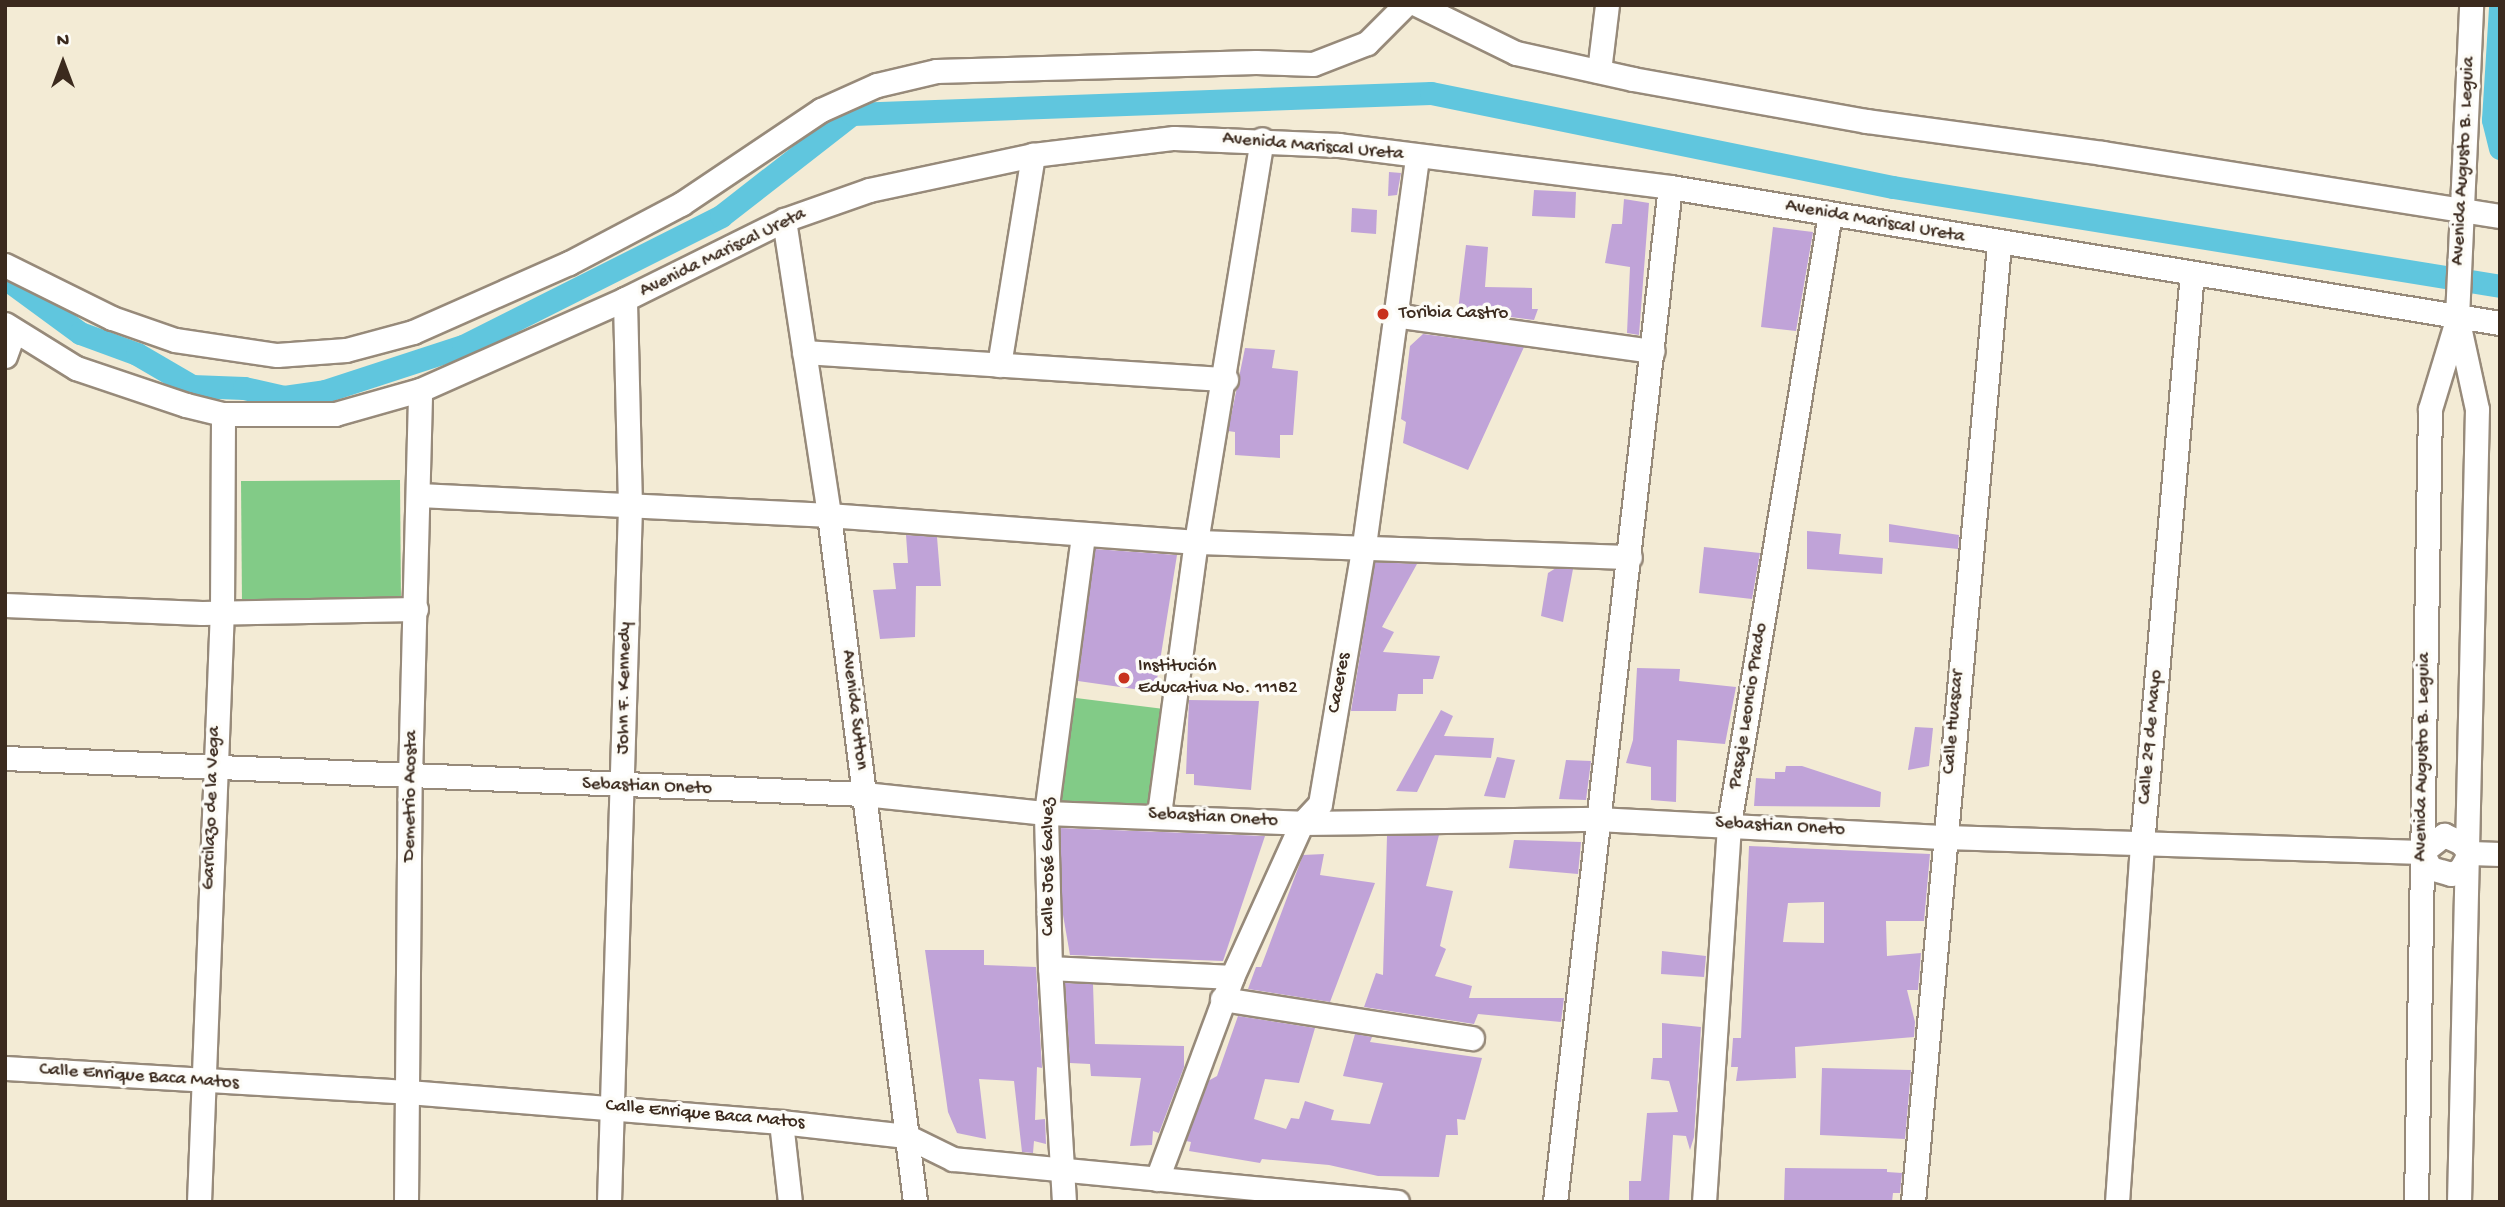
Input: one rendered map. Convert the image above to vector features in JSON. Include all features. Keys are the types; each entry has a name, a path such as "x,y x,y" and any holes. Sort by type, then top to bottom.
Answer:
{"street":[{"path":"5,265 112,318 175,340 276,355 346,350 413,332 569,263 681,204 821,110 877,85 936,71 1256,62 1313,64 1367,43 1405,5"},
{"path":"1418,5 1516,53 1599,71 1866,121 2462,208 2500,216"},
{"path":"1599,71 1607,5"},
{"name":"Avenida Augusto B. Leguia","path":"2459,1202 2470,853 2477,409 2458,317 2458,293 2471,5"},
{"name":"Avenida Mariscal Ureta","path":"10,328 76,368 223,414 335,414 421,390 625,299 784,220 869,190 1033,155 1174,138 1262,139 1670,187 1999,244 2500,323"},
{"path":"1159,814 1196,542 1226,379 1262,139"},
{"path":"999,365 1033,155"},
{"name":"Caceres","path":"1157,1178 1232,976 1302,823 1320,804 1364,545 1393,315 1417,156"},
{"path":"1555,1202 1670,187"},
{"name":"Pasaje Leoncio Prado","path":"1704,1202 1729,824 1830,214"},
{"name":"Avenida Sutton","path":"784,220 829,515 915,1202"},
{"name":"Calle Huascar","path":"1913,1202 1999,244"},
{"name":"Calle 29 de Mayo","path":"2117,1202 2142,844 2192,273"},
{"name":"John F. Kennedy","path":"610,1202 629,506 625,299"},
{"path":"1393,315 1653,351"},
{"name":"Avenida Augusto B. Leguia","path":"2416,1202 2430,409 2458,317"},
{"path":"5,356 10,328"},
{"path":"804,352 1226,379"},
{"name":"Demetrio Acosta","path":"406,1202 410,778 421,495 421,390"},
{"name":"Garcilazo de la Vega","path":"199,1202 213,768 222,610 223,414"},
{"path":"421,495 829,515 1196,542 1364,545 1630,556"},
{"name":"Calle José Galvez","path":"1064,1202 1050,968 1046,813 1083,534"},
{"path":"5,605 202,613 222,610 416,609"},
{"name":"Sebastian Oneto","path":"5,758 410,778 864,794 1046,813 1159,814 1302,823 1599,819 2142,844 2422,852"},
{"path":"2422,852 2430,868 2451,874 2460,870 2470,853 2500,854"},
{"path":"1050,968 1232,976"},
{"path":"1222,999 1472,1038"},
{"name":"Calle Enrique Baca Matos","path":"5,1068 202,1082 408,1092 781,1122 906,1136 953,1159 1064,1173 1157,1178 1305,1198 1397,1202"},
{"path":"781,1122 790,1202"}],"green space":[{"path":"400,480 401,601 242,602 241,481"},
{"path":"1060,696 1172,710 1159,814 1046,813"}],"building":[{"path":"1389,172 1401,173 1397,195 1388,196"},
{"path":"1534,190 1576,192 1575,218 1532,216"},
{"path":"1624,199 1649,203 1639,335 1627,333 1630,267 1605,263 1612,224 1622,224"},
{"path":"1352,208 1377,210 1376,234 1351,232"},
{"path":"1773,227 1813,232 1796,331 1761,327"},
{"path":"1466,245 1488,247 1485,287 1532,288 1532,309 1538,309 1534,320 1458,310"},
{"path":"1423,334 1524,347 1468,470 1403,443 1406,422 1401,419 1410,346"},
{"path":"1245,348 1275,350 1272,368 1298,371 1293,435 1280,435 1280,458 1235,455 1235,432 1228,431"},
{"path":"1889,524 1959,535 1958,549 1889,542"},
{"path":"1807,531 1841,534 1839,554 1883,558 1882,574 1807,569"},
{"path":"906,535 937,537 941,586 916,586 915,637 880,639 873,590 896,589 893,563 908,563"},
{"path":"1704,547 1760,553 1752,599 1699,593"},
{"path":"1095,549 1177,555 1155,692 1078,681"},
{"path":"1375,562 1417,564 1382,627 1394,632 1383,652 1440,656 1433,679 1423,679 1423,694 1398,694 1396,711 1351,711"},
{"path":"1556,568 1573,569 1563,622 1541,616 1548,573"},
{"path":"1637,668 1680,669 1679,681 1736,687 1725,744 1677,740 1676,802 1651,800 1651,767 1626,763 1633,740"},
{"path":"1189,700 1259,701 1251,790 1194,785 1194,774 1186,774"},
{"path":"1441,710 1453,716 1444,736 1494,738 1491,758 1435,755 1417,792 1396,791"},
{"path":"1915,727 1933,728 1929,766 1908,770"},
{"path":"1497,757 1515,760 1505,798 1484,796"},
{"path":"1566,760 1591,761 1586,800 1559,799"},
{"path":"1786,766 1802,766 1881,792 1880,807 1754,806 1756,778 1775,779 1775,772 1785,772"},
{"path":"1060,828 1265,836 1223,961 1070,955 1062,909"},
{"path":"1439,835 1426,886 1453,891 1440,946 1446,949 1435,976 1472,986 1469,998 1564,998 1561,1022 1478,1014 1474,1024 1364,1007 1376,973 1383,975 1387,836"},
{"path":"1514,840 1581,842 1578,874 1509,868"},
{"path":"1749,846 1930,854 1924,921 1886,921 1887,956 1921,953 1918,990 1907,990 1915,1022 1914,1037 1795,1047 1796,1078 1736,1081 1738,1067 1731,1067 1733,1038 1741,1038","holes":["1824,902 1824,943 1783,942 1788,903"]},
{"path":"1324,854 1320,875 1375,883 1330,1002 1248,989 1256,967 1261,967 1303,855"},
{"path":"925,950 984,950 984,965 1036,967 1042,1068 1037,1067 1035,1120 1045,1119 1046,1144 1034,1141 1033,1153 1022,1152 1014,1081 979,1079 986,1139 957,1133 948,1112"},
{"path":"1662,951 1706,956 1704,977 1661,974"},
{"path":"1065,983 1093,984 1095,1044 1184,1046 1184,1067 1159,1133 1153,1131 1152,1145 1130,1146 1141,1078 1091,1076 1090,1064 1070,1063"},
{"path":"1238,1016 1315,1028 1299,1083 1265,1079 1254,1119 1286,1129 1291,1118 1299,1119 1305,1101 1334,1110 1331,1120 1370,1124 1383,1083 1343,1076 1355,1034 1372,1037 1370,1042 1482,1058 1465,1120 1457,1119 1458,1135 1446,1135 1439,1177 1378,1176 1329,1165 1262,1159 1260,1163 1189,1151 1191,1142 1186,1141 1208,1081 1217,1076"},
{"path":"1662,1023 1701,1027 1694,1137 1690,1150 1686,1136 1673,1135 1669,1202 1629,1200 1629,1181 1641,1181 1647,1113 1678,1112 1669,1081 1651,1079 1653,1058 1662,1058"},
{"path":"1822,1068 1911,1070 1905,1139 1820,1135"},
{"path":"1785,1168 1887,1169 1887,1172 1902,1173 1900,1193 1893,1193 1892,1202 1784,1202"}],"waterway":[{"path":"2500,8 2493,120 2500,148"},
{"path":"5,278 80,333 137,354 192,386 244,388 284,397 325,391 463,346 721,216 852,114 1431,93 1893,187 2500,286"}],"place":[{"name":"Toribia Castro","path":"1383,314"},
{"name":"Institución Educativa No. 11182","path":"1124,678"}]}
